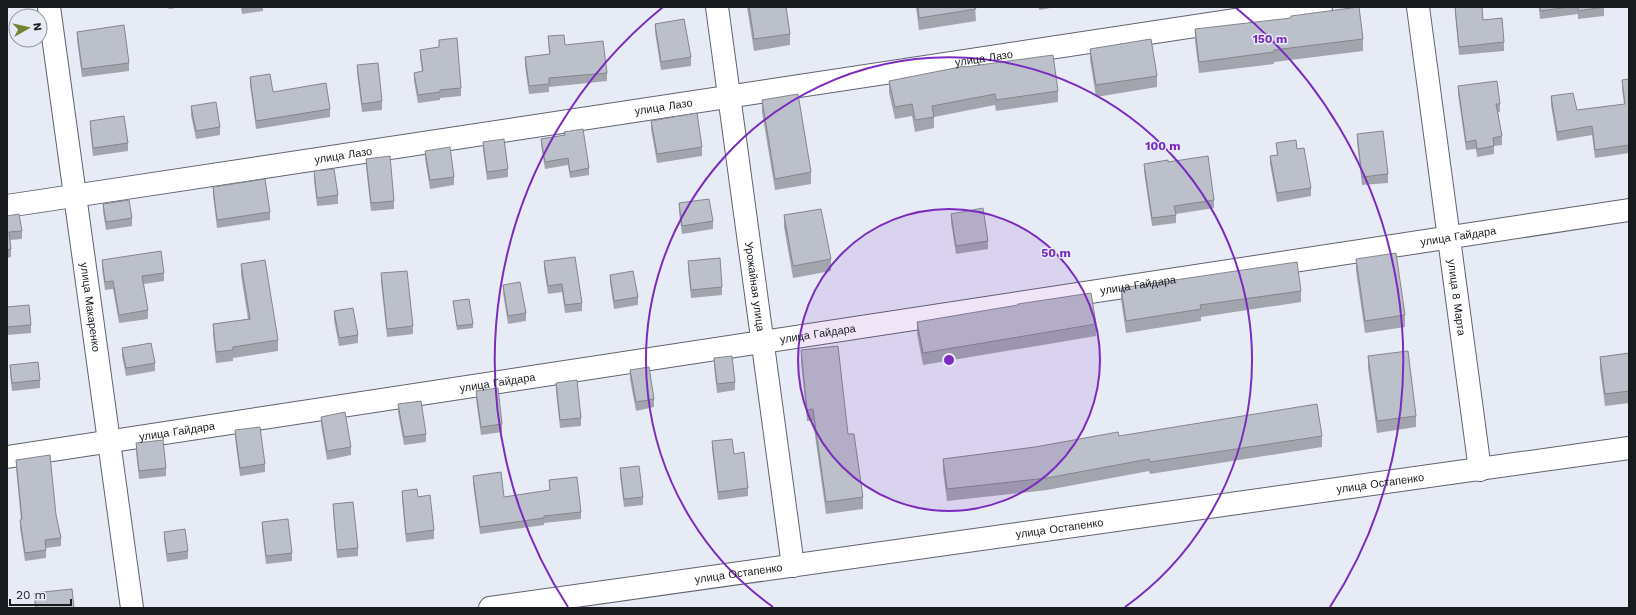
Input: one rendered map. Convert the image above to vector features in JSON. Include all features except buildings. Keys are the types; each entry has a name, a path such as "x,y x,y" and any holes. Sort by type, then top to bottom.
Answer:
{"street":[{"name":"улица Макаренко","path":"49,7 132,608"},
{"name":"Урожайная улица","path":"717,7 793,566"},
{"name":"улица Лазо","path":"7,206 1320,7"},
{"name":"улица 8 Марта","path":"1418,7 1480,470"},
{"name":"улица Гайдара","path":"7,457 1629,210"},
{"name":"улица Остапенко","path":"490,608 1629,448"}]}
